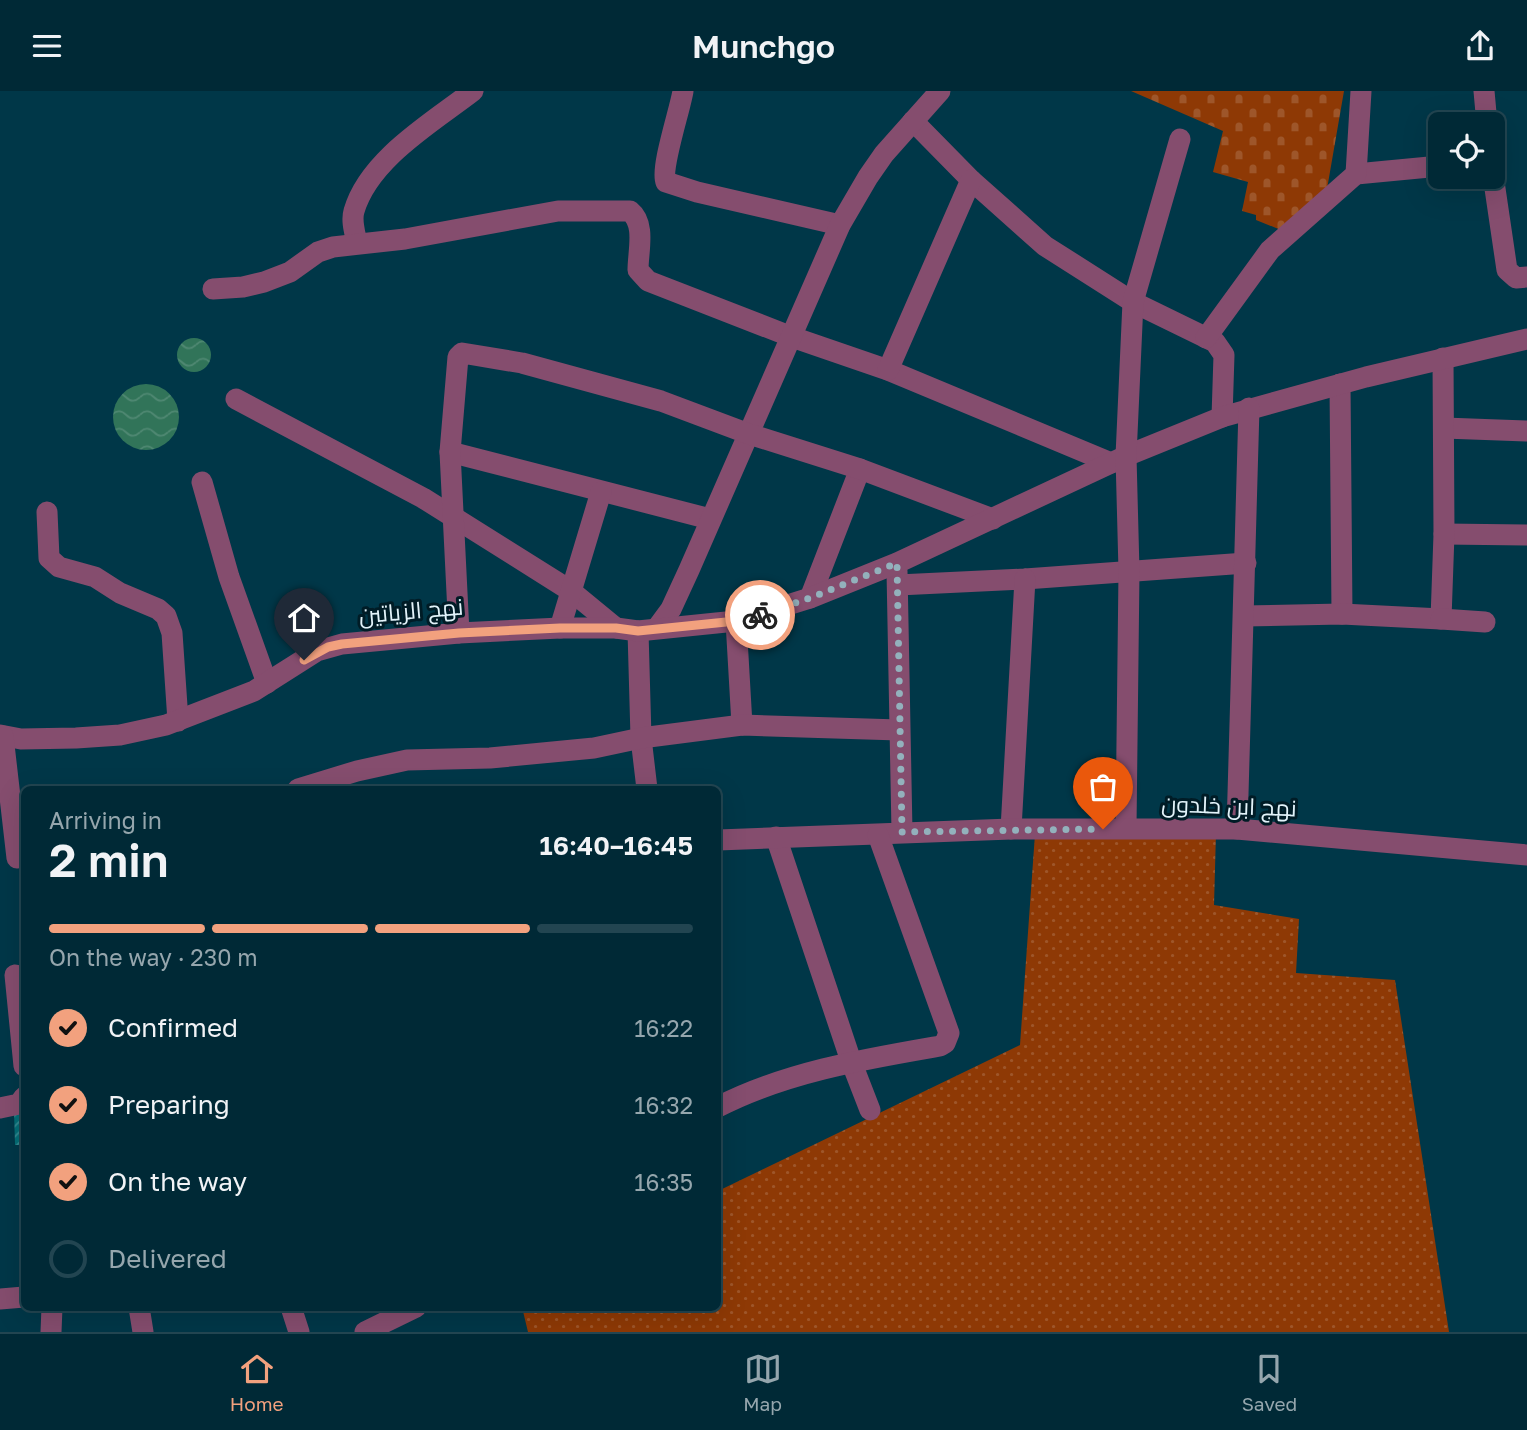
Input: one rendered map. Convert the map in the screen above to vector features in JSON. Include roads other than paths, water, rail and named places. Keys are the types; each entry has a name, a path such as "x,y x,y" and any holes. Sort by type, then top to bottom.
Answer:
{"street":[{"path":"357,243 354,211 370,180 400,146 473,91"},
{"path":"683,91 666,163 666,182 697,192 840,225"},
{"path":"647,786 641,739 647,629 671,609 840,225 868,177 916,107 940,91"},
{"path":"1356,174 1361,91"},
{"path":"1484,91 1486,112"},
{"path":"916,107 971,180 1045,246 1133,303 1215,342 1224,355 1222,417"},
{"path":"1126,828 1129,571 1119,459 1133,303 1180,139"},
{"path":"1206,338 1270,250 1356,174 1428,167"},
{"path":"888,370 971,180"},
{"path":"1495,189 1507,270 1516,278 1527,277"},
{"path":"213,289 264,282 290,272 318,252 333,247 405,239 558,211 630,211 637,216 640,224 638,270 648,281 1119,459"},
{"name":"نهج الزياتين","path":"1,736 21,739 120,735 178,721 254,691 328,647 459,633 560,628 647,629 736,621 810,598 897,563 1119,459 1222,417 1340,384 1527,339"},
{"path":"459,633 450,452 458,357 462,353 522,363 661,401 749,434 860,469 993,519"},
{"path":"1441,619 1444,534 1443,358"},
{"path":"1340,384 1342,614"},
{"path":"236,399 423,498 452,519 571,591 616,628"},
{"path":"1237,829 1250,408"},
{"path":"1444,428 1527,431"},
{"path":"450,452 710,519"},
{"path":"810,598 860,469"},
{"path":"202,482 229,577 267,683"},
{"path":"560,628 601,492"},
{"path":"47,512 49,558 53,563 95,577 120,593 158,609 168,619 172,633 178,721"},
{"path":"1444,534 1527,535"},
{"path":"898,585 1025,579 1246,562"},
{"path":"897,563 902,832"},
{"path":"1012,829 1025,579"},
{"path":"1244,617 1342,614 1485,622"},
{"path":"736,621 742,725"},
{"path":"308,786 407,760 490,758 594,748 742,725 899,730"},
{"path":"1,736 14,859"},
{"name":"نهج ابن خلدون","path":"721,840 1012,829 1237,829 1527,855"},
{"path":"721,1106 779,1083 851,1061 945,1043 949,1033 878,835"},
{"path":"776,837 851,1061 870,1109"},
{"path":"13,975 21,1041"},
{"path":"0,1108 21,1101"},
{"path":"0,1299 21,1297"},
{"path":"51,1332 52,1311"},
{"path":"140,1311 143,1332"},
{"path":"292,1311 299,1332"},
{"path":"365,1332 408,1311"}],"water":[{"path":"194,338 206,343 211,355 206,367 194,372 182,367 177,355 182,343"},
{"path":"146,384 159,387 169,394 176,404 179,417 176,430 169,440 159,447 146,450 133,447 123,440 116,430 113,417 116,404 123,394 133,387"}]}
